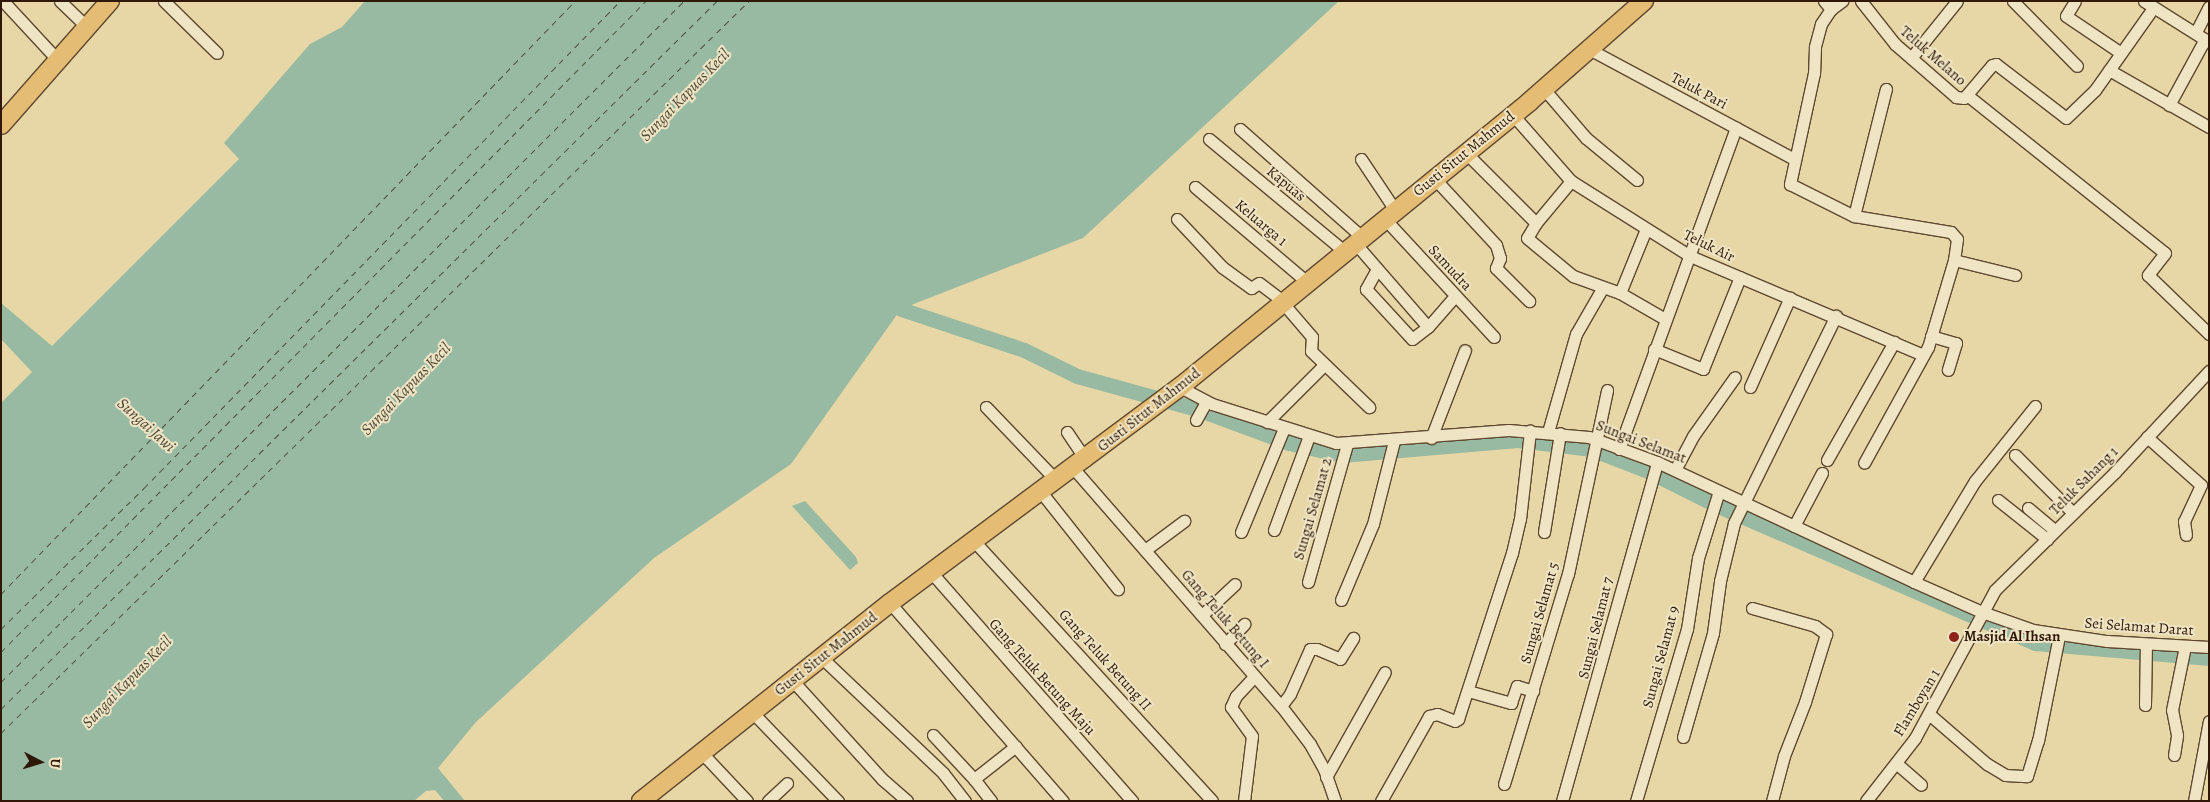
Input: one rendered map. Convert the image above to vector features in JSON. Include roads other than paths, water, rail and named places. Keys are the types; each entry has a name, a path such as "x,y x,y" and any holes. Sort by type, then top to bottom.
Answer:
{"highway":[{"name":"Gusti Situt Mahmud","path":"641,801 890,603 1080,464 1177,390 1306,282 1513,115 1644,1"},
{"path":"1,112 102,2"},
{"path":"1,125 102,2"}],"street":[{"path":"3,1 52,55"},
{"path":"60,1 82,22"},
{"path":"164,1 217,54"},
{"path":"1842,1 1828,5 1821,24 1815,47 1814,73 1790,184 1854,216 1952,232 1957,239 1954,260 1931,336 1923,355 1864,463"},
{"name":"Teluk Melano","path":"1861,1 1885,34 1956,98 1961,100 1967,95 1992,65 1996,64 2066,118 2095,90 2121,53 2149,5"},
{"path":"1911,58 1957,1"},
{"path":"2014,1 2077,66"},
{"path":"2075,1 2066,16 2121,53"},
{"path":"2149,5 2203,38"},
{"path":"2169,105 2203,38 2209,7"},
{"name":"Teluk Pari","path":"1589,49 1794,159"},
{"path":"2109,70 2209,127"},
{"path":"1544,89 1586,138 1637,180"},
{"path":"1854,216 1886,89"},
{"path":"1967,95 2165,252 2148,275 2209,334"},
{"name":"Teluk Air","path":"1513,115 1571,181 1690,256 1836,316 1923,355"},
{"path":"1619,449 1736,128"},
{"path":"1240,129 1354,244 1428,327"},
{"name":"Kapuas","path":"1209,139 1354,244"},
{"path":"1466,153 1536,223"},
{"name":"Samudra","path":"1361,159 1390,214 1455,296 1494,337"},
{"path":"1434,178 1496,245 1500,258 1496,268 1529,301"},
{"path":"1571,181 1536,223 1527,236 1529,240 1572,276 1620,293 1665,319"},
{"name":"Keluarga 1","path":"1195,187 1306,282"},
{"path":"1177,219 1222,267 1251,288 1259,283 1282,302 1312,337 1310,349 1324,365 1369,407"},
{"path":"1620,293 1646,229"},
{"path":"1954,260 2015,275"},
{"path":"1377,270 1366,289 1412,338 1428,327 1455,296"},
{"path":"1654,349 1703,369 1740,277"},
{"path":"1548,432 1576,334 1603,287"},
{"path":"1750,387 1790,297"},
{"path":"1683,737 1712,633 1723,566 1734,523 1836,316"},
{"path":"1931,336 1956,343 1948,370"},
{"path":"1827,460 1894,342"},
{"path":"1431,438 1465,350"},
{"path":"1267,422 1324,365"},
{"name":"Teluk Sahang 1","path":"1982,612 1995,590 2073,513 2209,371"},
{"path":"1675,470 1693,436 1735,377"},
{"name":"Sungai Selamat","path":"1177,390 1201,411 1267,422 1280,435 1308,438 1345,452 1431,438 1548,432 1559,441 1595,448 1619,449 1655,465 1675,470 1715,500 1742,507 1794,526 1982,612"},
{"name":"Sungai Selamat 5","path":"1504,784 1568,574 1607,390"},
{"path":"986,406 1057,481"},
{"path":"1914,582 1976,481 2036,406"},
{"name":"Gang Teluk Betung I","path":"1067,432 1080,464 1145,550 1281,706 1310,744 1335,801"},
{"path":"1381,801 1429,716 1437,714 1457,720 1468,692 1512,553 1520,519 1529,434"},
{"path":"1241,532 1280,435"},
{"path":"2147,437 2205,480 2184,521 2187,528 2186,536"},
{"path":"1274,530 1308,438"},
{"path":"1544,532 1559,441"},
{"path":"1341,600 1373,524 1393,443"},
{"name":"Sungai Selamat 2","path":"1308,582 1345,452"},
{"path":"2015,455 2073,513"},
{"name":"Sungai Selamat 7","path":"1562,801 1612,631 1655,465"},
{"path":"1794,526 1822,473"},
{"path":"1041,492 1118,589"},
{"name":"Sungai Selamat 9","path":"1636,801 1687,628 1698,558 1715,500"},
{"path":"1998,500 2051,535"},
{"path":"2028,508 2051,535"},
{"path":"1145,550 1184,521"},
{"name":"Gang Teluk Betung II","path":"974,541 1212,801"},
{"name":"Gang Teluk Betung Maju","path":"931,572 1132,801"},
{"path":"1202,615 1235,584"},
{"path":"890,603 1063,801"},
{"path":"1752,608 1815,626 1826,634 1772,801"},
{"name":"Flamboyan 1","path":"1866,801 1896,763 1929,714 1982,612"},
{"name":"Sei Selamat Darat","path":"1982,612 2059,639 2185,649 2209,647"},
{"path":"1225,644 1244,624"},
{"path":"1281,706 1290,694 1310,650 1318,649 1340,659 1353,638"},
{"path":"1929,714 1987,764 2006,775 2026,776 2034,760 2059,639"},
{"path":"2145,646 2145,705"},
{"path":"2174,754 2177,735 2172,710 2185,649"},
{"path":"822,658 943,773 965,801"},
{"path":"1326,777 1385,672"},
{"path":"1244,801 1252,736 1232,707 1236,696 1254,677"},
{"path":"792,680 882,778 907,801"},
{"path":"1468,692 1511,703 1517,686 1532,690"},
{"path":"752,712 838,801"},
{"path":"2194,801 2209,721"},
{"path":"933,735 974,779 991,801"},
{"path":"974,779 1016,746"},
{"path":"701,752 747,801"},
{"path":"1896,763 1921,785"},
{"path":"768,801 787,783"}],"water":[{"path":"365,1 1339,1 1083,238 901,309 791,464 654,558 476,722 438,768 465,801 444,801 435,790 426,791 414,801 1,801 1,403 32,372 1,339 1,303 52,346 239,159 224,143 310,44 342,27"},
{"path":"805,501 856,557 858,563 850,570 792,506"}],"waterway":[{"path":"901,309 1024,350 1077,376 1197,409 1289,443 1342,455 1517,440 1591,449 1648,471 1716,505 2035,643 2209,658"}],"place":[{"name":"Masjid Al Ihsan","path":"1954,637"}],"water label":[{"name":"Sungai Kapuas Kecil","path":"685,95"},
{"name":"Sungai Kapuas Kecil","path":"406,389"},
{"name":"Sungai Jawi","path":"146,425"},
{"name":"Sungai Kapuas Kecil","path":"127,682"}]}
